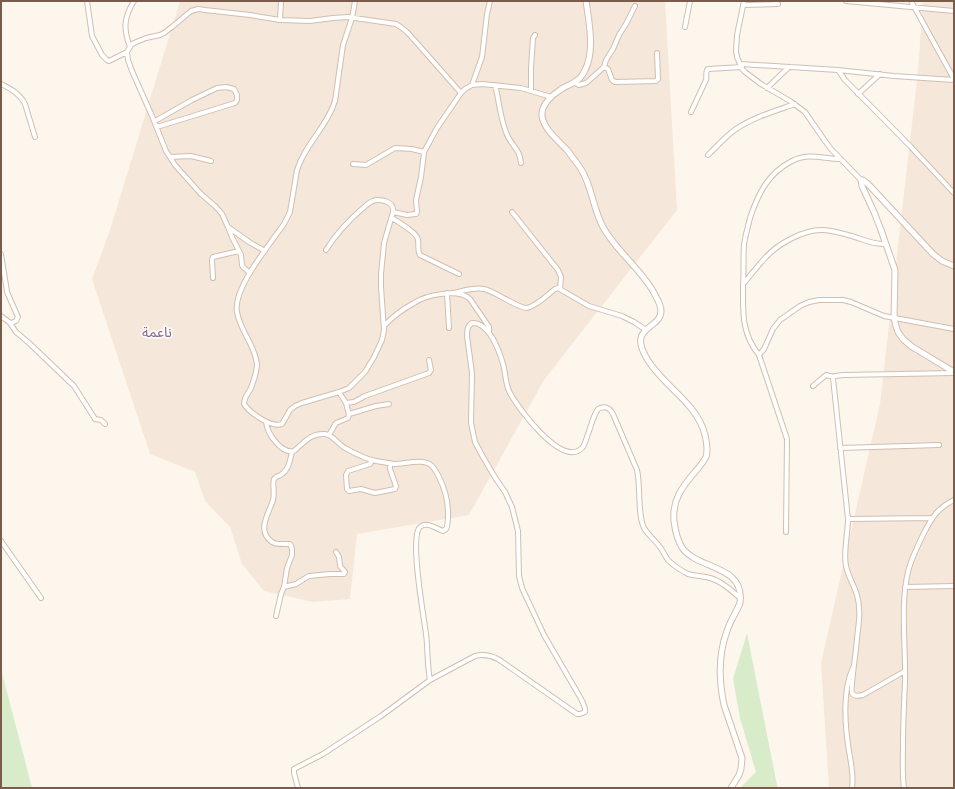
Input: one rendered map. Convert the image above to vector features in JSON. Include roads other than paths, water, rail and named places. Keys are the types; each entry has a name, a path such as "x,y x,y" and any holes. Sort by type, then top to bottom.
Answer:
{"street":[{"path":"87,1 92,36 102,55 109,61 128,52"},
{"path":"130,47 125,28 128,15 134,1"},
{"path":"280,1 280,20"},
{"path":"326,250 345,226 372,201 380,200 390,203 394,208 384,243 381,274 384,326 382,340 370,364 352,386 340,392 295,406 290,410 280,425 266,422 256,416 244,404 244,400 256,374 257,363 253,350 237,316 237,300 250,273 283,226 288,216 297,170 301,159 304,152 332,110 335,101 343,45 352,18 355,1"},
{"path":"472,85 482,57 490,1"},
{"path":"586,1 590,28 590,53 588,64 582,77 575,83 561,89 551,97 546,104 542,117 549,131 567,150 582,170 601,224 606,233 642,275 652,290 661,310 659,319 646,330 642,336 640,341 641,347 655,371 687,403 698,417 707,442 707,454 704,460 678,494 675,502 674,521 684,549 691,556 730,575 736,583 740,593 739,607 728,628 722,647 720,677 724,705 742,758 741,768 736,782 731,788"},
{"path":"685,27 690,1"},
{"path":"846,1 954,11"},
{"path":"911,1 954,80"},
{"path":"778,4 743,3 736,44 736,54 747,74 803,110 840,159 861,180 868,184 933,254 942,261 954,266"},
{"path":"575,83 579,86 586,83 604,67 619,34 635,6"},
{"path":"250,273 243,268 241,255 222,214 196,189 166,151 155,121 130,68 128,52 134,43 141,39 164,33 189,12 194,10 250,15 280,20 310,21 343,17 391,23 399,26 408,33 461,93"},
{"path":"531,91 533,38 535,35"},
{"path":"604,67 608,69 612,80 615,82 656,81 658,79 657,53"},
{"path":"691,112 706,80 706,72 708,68 741,65 788,66 954,80"},
{"path":"768,88 788,66"},
{"path":"838,70 858,94 910,146 954,194"},
{"path":"858,94 881,74"},
{"path":"1,84 20,95 25,104 35,137"},
{"path":"393,212 407,215 416,214 416,200 424,152 437,128 465,89 472,85 478,84 495,85 521,88 551,97"},
{"path":"495,85 504,128 509,140 518,152 521,163"},
{"path":"155,121 217,88 226,87 234,90 237,95 237,100 235,103 157,127"},
{"path":"708,155 732,131 743,124 770,112 795,104"},
{"path":"353,164 366,165 395,148 412,149 424,152"},
{"path":"170,157 191,156 212,161"},
{"path":"786,532 787,439 758,355 744,326 743,257 745,238 761,191 766,182 782,167 796,159 812,156 840,159"},
{"path":"861,180 894,267 894,318 898,332 907,344 954,373"},
{"path":"512,212 558,270 561,277 560,289"},
{"path":"392,218 417,236 420,255 459,274"},
{"path":"228,227 249,242 265,250"},
{"path":"744,284 773,250 787,241 807,233 824,230 849,235 872,243 886,244"},
{"path":"213,278 213,257 239,251"},
{"path":"1,254 6,285 18,317 16,321 10,323"},
{"path":"384,326 396,314 417,301 437,295 475,289 485,289 525,308 539,302 555,289 560,289 589,306 622,316 646,330"},
{"path":"447,293 449,328"},
{"path":"454,293 470,299 487,324 489,334"},
{"path":"758,355 764,349 773,329 780,320 796,308 813,301 843,300 894,318 954,329"},
{"path":"1,316 74,386 94,419 102,420 105,424"},
{"path":"298,788 294,769 323,754 381,716 430,680 472,657 479,655 492,656 577,714 583,713 585,709 580,697 544,635 522,588 519,576 518,531 512,507 505,492 475,442 472,423 472,373 467,331 469,324 476,323 480,325 494,340 505,370 507,385 513,399 537,430 557,447 570,452 581,448 585,442 598,409 603,407 610,409 637,470 642,519 646,531 660,546 667,559 675,566 688,573 717,580 740,598"},
{"path":"346,403 354,402 365,396 429,373 431,370 429,360"},
{"path":"813,386 826,376 954,373"},
{"path":"834,377 848,519 846,565 857,595 859,606 858,633 852,691 853,694 861,696 905,671"},
{"path":"340,392 346,403 349,414"},
{"path":"330,435 336,423 348,418 349,414 376,406 389,404"},
{"path":"266,422 267,428 277,443 285,450 292,452"},
{"path":"276,616 284,587 287,568 292,555 291,546 290,544 279,544 272,542 264,531 264,524 274,496 274,480 285,471 290,462 292,452 312,436 330,435 344,447 365,458 390,463 421,462 429,464 432,466 444,487 449,511 446,529 443,530 428,525 422,525 419,528 416,539 418,582 427,641 430,680"},
{"path":"840,448 939,445"},
{"path":"372,460 370,464 348,471 346,475 347,490 361,489 375,493 395,489 396,486 390,469 390,463"},
{"path":"904,788 905,587 913,557 932,518 942,507 954,500"},
{"path":"848,519 932,518"},
{"path":"1,541 42,598"},
{"path":"284,587 296,584 308,577 344,574 345,572 339,563 339,557 336,552"},
{"path":"905,587 954,586"},
{"path":"852,788 853,772 848,750 845,700 849,676 854,664"}],"district":[{"name":"ناعمة","path":"157,332"}]}
